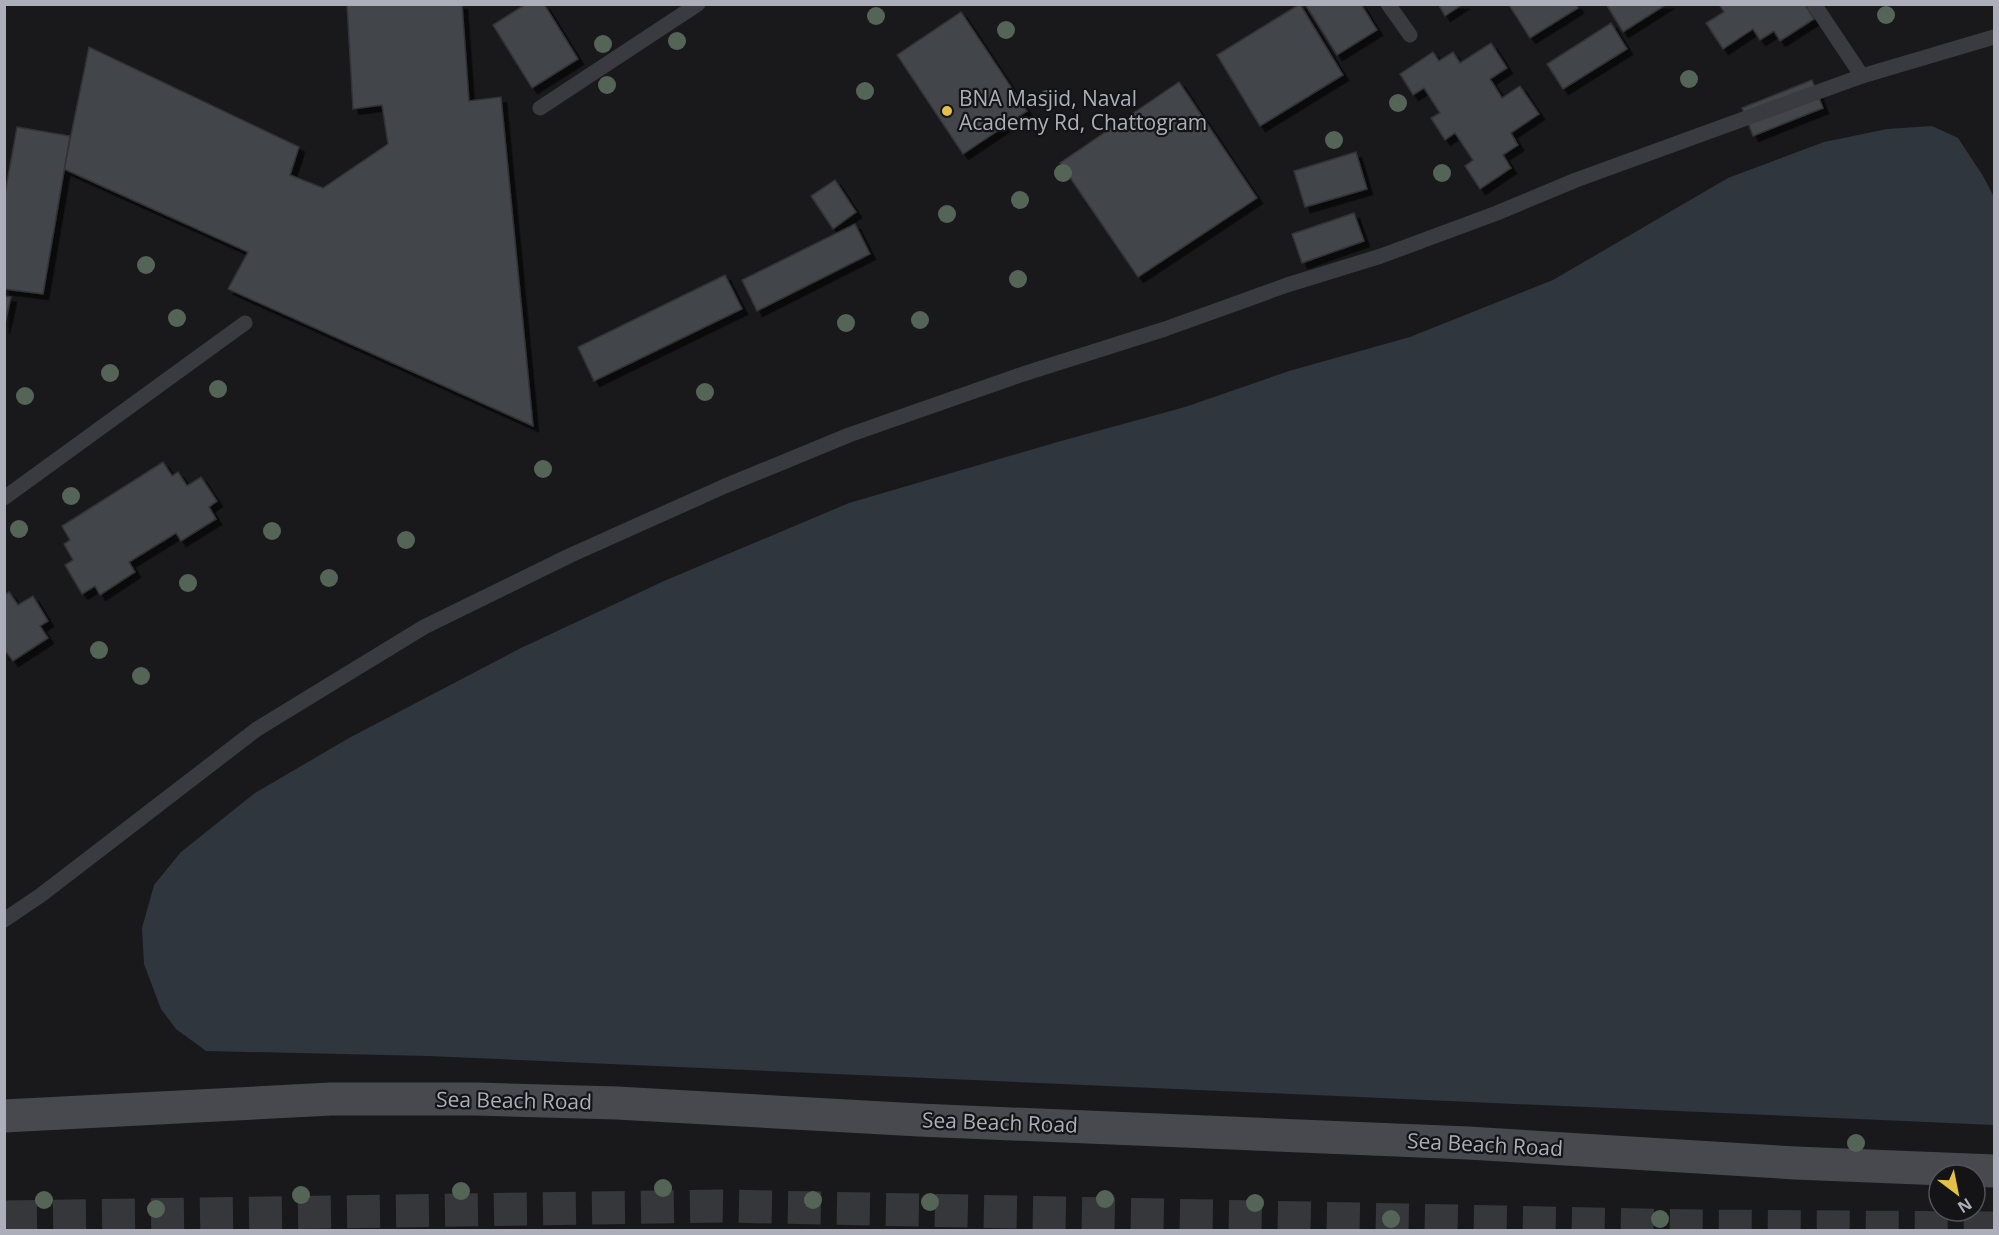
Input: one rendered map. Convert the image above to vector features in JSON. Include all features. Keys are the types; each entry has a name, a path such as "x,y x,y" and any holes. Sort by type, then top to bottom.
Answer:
{"main road":[{"name":"Sea Beach Road","path":"4,1116 332,1100 476,1099 617,1102 919,1120 1468,1143 1795,1163 1995,1171"}],"lane":[{"path":"540,108 698,4"},
{"path":"1388,4 1410,35"},
{"path":"1814,4 1862,76"},
{"path":"4,920 257,729 424,627 571,555 725,486 849,435 1023,374 1165,329 1287,285 1381,256 1497,213 1576,180 1862,76 1995,38"},
{"path":"4,498 245,323"}],"shaded area":[{"path":"1932,126 1958,138 1994,197 1994,1125 428,1056 206,1051 176,1029 161,1009 144,964 142,928 154,885 181,852 255,793 349,738 521,648 664,581 849,503 1185,407 1289,371 1410,337 1553,280 1728,178 1824,142 1887,129"}],"building":[{"path":"347,4 462,4 469,101 501,97 533,426 228,289 248,252 64,169 89,47 299,147 290,175 323,188 388,144 382,105 353,109"},
{"path":"526,4 544,4 578,59 532,88 493,25"},
{"path":"1300,4 1343,75 1260,126 1217,55"},
{"path":"1305,4 1361,4 1377,30 1337,55"},
{"path":"1438,4 1463,4 1445,16"},
{"path":"1576,4 1578,8 1530,38 1509,5"},
{"path":"1606,4 1667,4 1623,32"},
{"path":"1719,4 1805,4 1814,19 1780,41 1774,31 1760,40 1753,29 1723,49 1706,23 1724,12"},
{"path":"961,12 1027,111 963,154 897,55"},
{"path":"1611,23 1627,49 1563,89 1547,64"},
{"path":"1491,43 1507,68 1490,79 1502,98 1520,86 1539,114 1511,133 1518,145 1503,155 1511,168 1480,189 1465,166 1473,160 1455,133 1445,140 1431,118 1440,113 1424,88 1413,95 1400,74 1433,52 1439,61 1453,52 1460,63"},
{"path":"1812,80 1823,108 1753,136 1742,108"},
{"path":"1179,82 1257,198 1138,277 1060,163"},
{"path":"17,127 70,136 43,294 4,289 4,199"},
{"path":"1356,152 1367,189 1305,207 1294,171"},
{"path":"835,180 856,212 833,229 811,196"},
{"path":"1354,213 1364,241 1302,263 1292,234"},
{"path":"855,224 870,254 757,311 742,280"},
{"path":"725,275 742,309 594,381 578,347"},
{"path":"4,296 11,297 4,328"},
{"path":"163,462 172,476 178,472 187,486 201,477 217,501 209,507 216,519 181,541 176,533 129,562 135,572 100,595 95,586 82,594 65,565 73,560 64,544 70,540 62,526"},
{"path":"9,592 18,605 33,596 48,621 40,626 48,638 13,661 7,653 4,654 4,595"}],"tunnel":[{"path":"4,1217 721,1206 1696,1226 1994,1228"}],"place":[{"name":"BNA Masjid, Naval Academy Rd, Chattogram","path":"947,111"}]}
